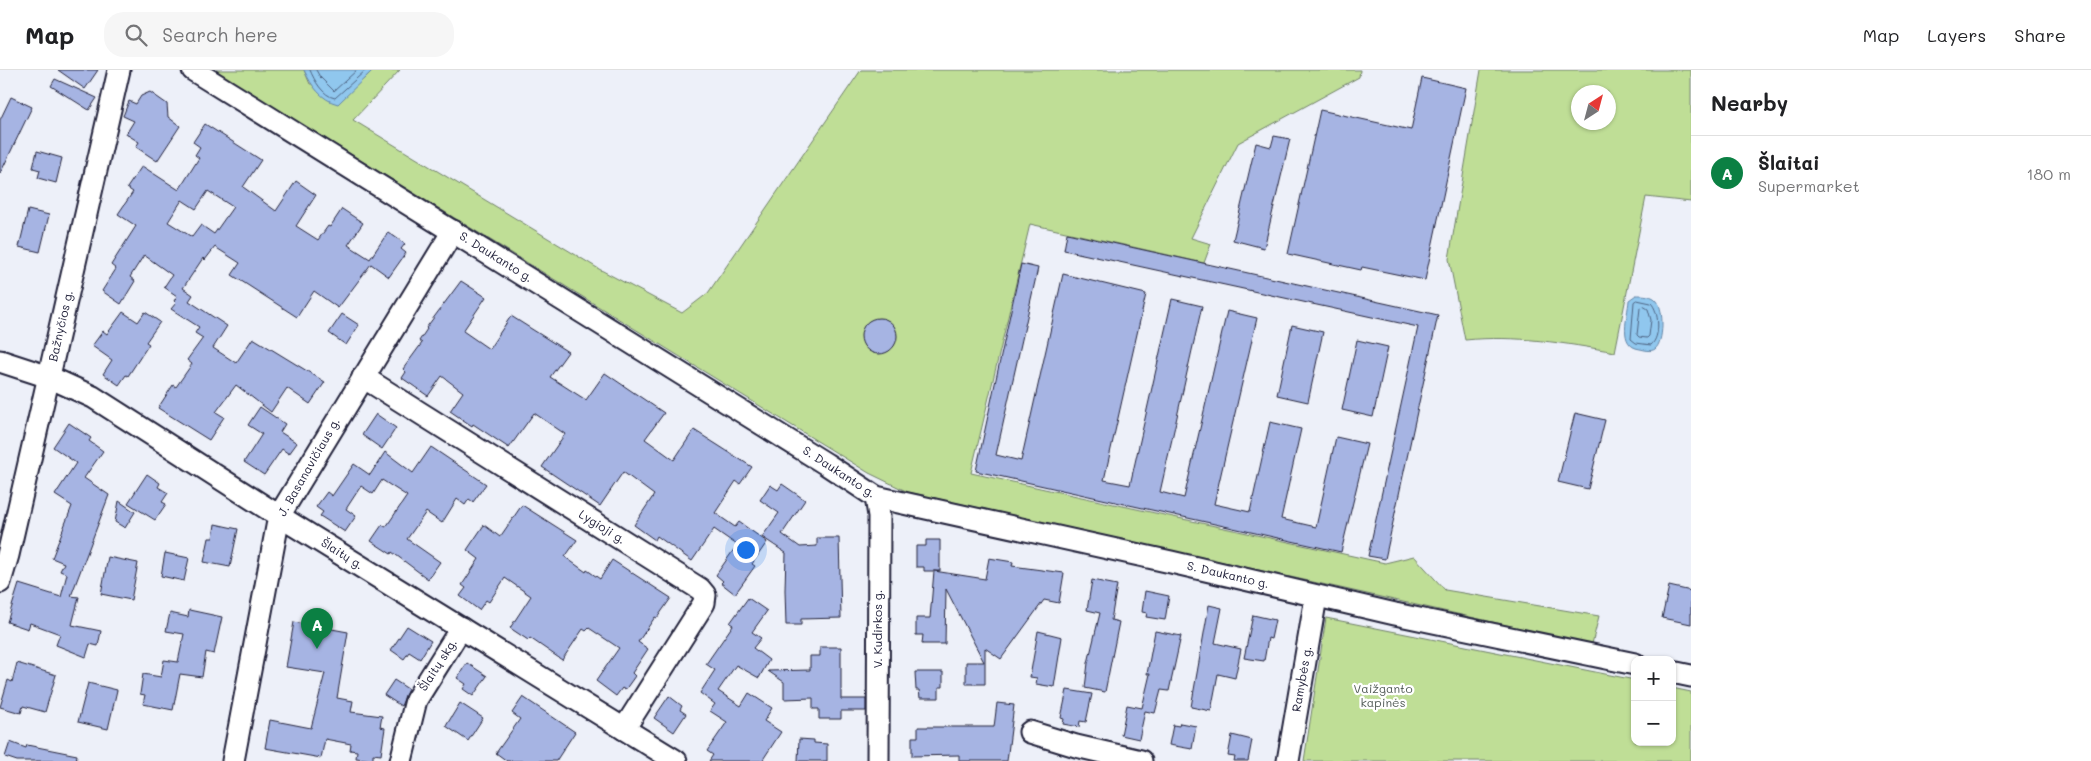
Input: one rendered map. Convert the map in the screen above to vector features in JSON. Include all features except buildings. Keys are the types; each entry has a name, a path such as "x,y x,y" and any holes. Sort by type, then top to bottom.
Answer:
{"street":[{"name":"Bažnyčios g.","path":"0,582 8,555 119,70"},
{"name":"S. Daukanto g.","path":"193,70 826,464 876,498 1171,562 1316,596 1631,663"},
{"name":"J. Basanavičiaus g.","path":"233,761 279,516 454,231"},
{"name":"Šlaitų g.","path":"0,362 49,378 93,398 126,417 279,516 676,761"},
{"name":"Lygioji g.","path":"363,377 700,589 705,595 704,603 624,729"},
{"name":"V. Kudirkos g.","path":"876,498 879,516 878,761"},
{"name":"Ramybės g.","path":"1288,761 1316,596"},
{"name":"Šlaitų skg.","path":"401,761 416,700 461,628"},
{"path":"1676,673 1691,676"},
{"path":"1030,732 1076,746 1141,761"}],"green space":[{"path":"214,70 304,70 310,84 364,79 373,70 400,70 353,120 599,269 682,313 708,293 861,70 1360,70 1359,77 1238,143 1191,238 1211,244 1204,263 1030,224 971,473 1385,563 1414,556 1445,590 1599,616 1592,644 908,492 869,473"},
{"path":"1481,70 1691,70 1691,202 1646,197 1615,352 1522,339 1465,340 1449,259"},
{"name":"Vaižganto kapinės","path":"1326,618 1631,679 1631,746 1676,746 1676,689 1691,692 1691,761 1304,761"}],"water":[{"path":"304,70 373,70 338,104 326,99 317,91"},
{"path":"1636,295 1653,298 1657,301 1661,311 1662,326 1660,340 1655,349 1650,351 1633,347 1628,342 1626,336 1629,300"}],"place":[{"name":"Šlaitai","path":"317,649"}]}
